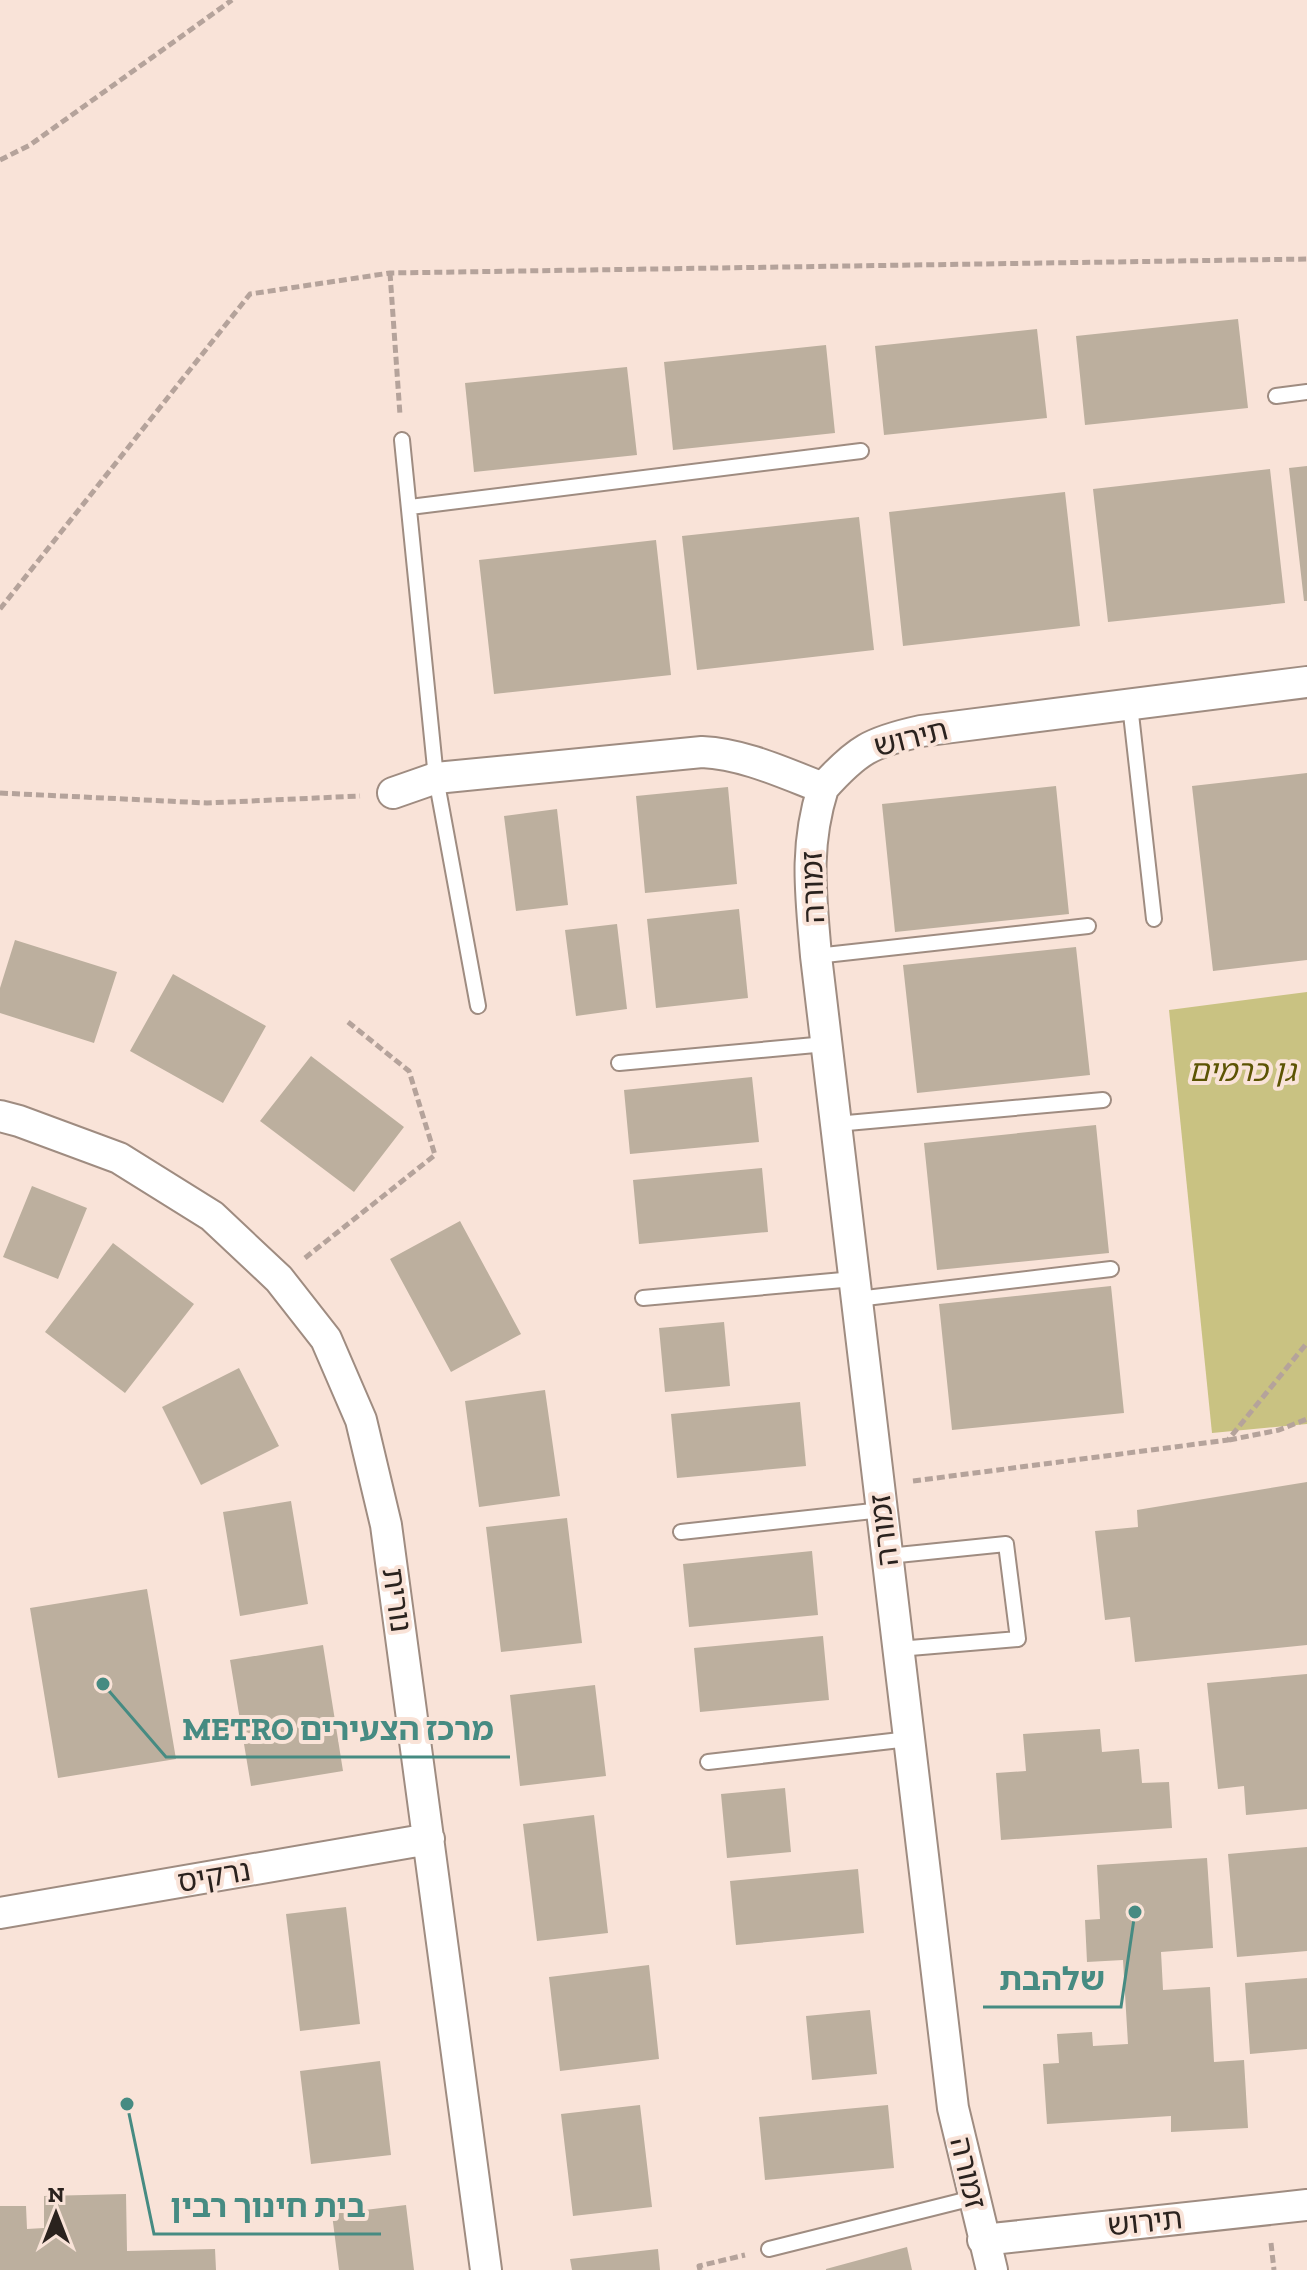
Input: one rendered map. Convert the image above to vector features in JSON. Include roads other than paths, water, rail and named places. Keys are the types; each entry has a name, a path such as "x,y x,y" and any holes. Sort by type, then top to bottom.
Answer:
{"street":[{"name":"תירוש","path":"823,788 862,749 885,739 921,731 1307,682"},
{"path":"393,793 436,778 702,752 748,760 823,788"},
{"name":"זמורה","path":"823,788 810,842 816,956 826,1044 953,2108 992,2270"},
{"name":"נורית","path":"0,1116 119,1158 212,1216 279,1279 326,1339 361,1420 386,1525 486,2270"},
{"name":"נרקיס","path":"0,1913 429,1839"},
{"name":"תירוש","path":"983,2240 1307,2205"}],"lane":[{"path":"1276,396 1307,392"},
{"path":"402,440 436,778 478,1006"},
{"path":"410,507 861,451"},
{"path":"1130,705 1154,919"},
{"path":"816,956 1088,926"},
{"path":"619,1063 826,1044"},
{"path":"836,1124 1103,1100"},
{"path":"643,1298 856,1289 1111,1269"},
{"path":"681,1532 880,1498"},
{"path":"888,1556 1006,1544 1018,1639 898,1649"},
{"path":"708,1762 909,1739"},
{"path":"769,2249 973,2198"}],"place":[{"name":"METRO מרכז הצעירים","path":"103,1684"},
{"name":"שלהבת","path":"1135,1912"},
{"name":"בית חינוך רבין","path":"127,2104"}],"park label":[{"name":"גן כרמים","path":"1242,1071"}]}
